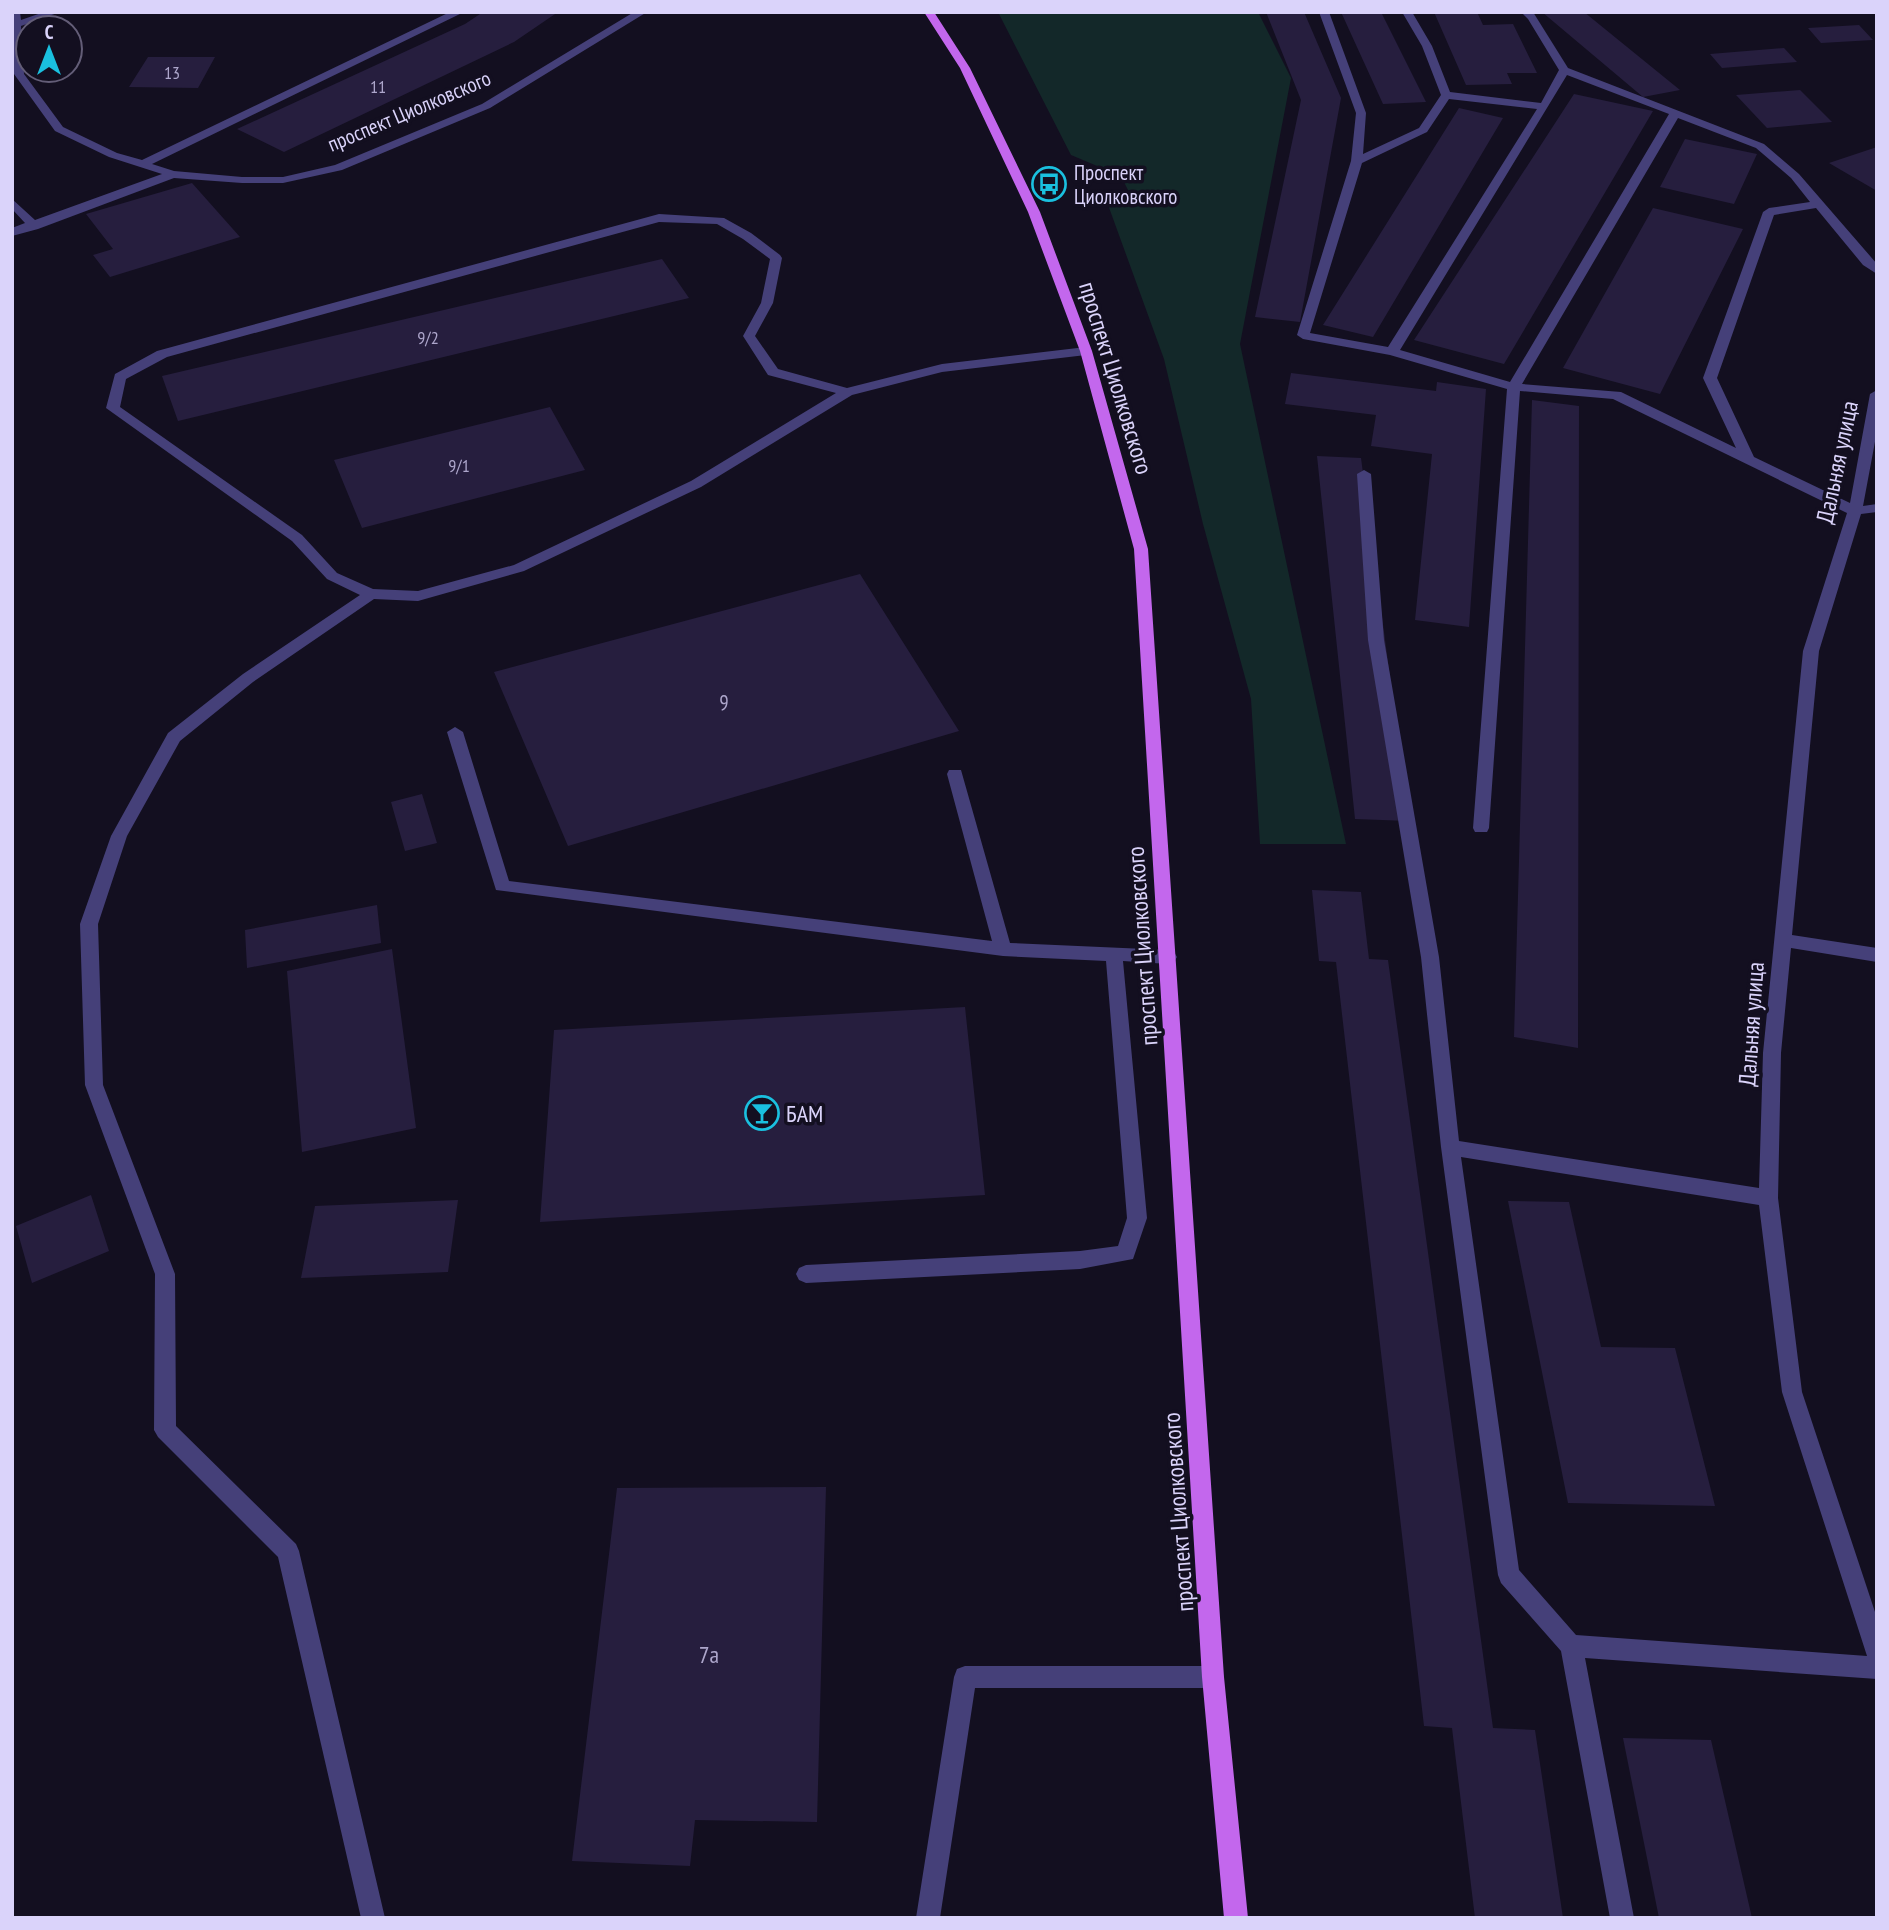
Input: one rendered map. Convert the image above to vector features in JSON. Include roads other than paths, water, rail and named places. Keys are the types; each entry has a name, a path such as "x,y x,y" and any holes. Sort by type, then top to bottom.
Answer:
{"main road":[{"name":"проспект Циолковского","path":"929,12 965,68 1034,212 1086,351 1141,549 1213,1677 1236,1918"}],"street":[{"path":"141,165 459,12"},
{"name":"проспект Циолковского","path":"26,84 60,129 113,155 173,174 242,180 283,180 338,168 486,106 642,12"},
{"path":"1324,12 1361,113 1357,161 1303,335 1392,352 1514,387 1616,395 1856,511 1877,508"},
{"path":"1407,12 1427,46 1446,95"},
{"path":"1526,12 1532,17 1564,70 1674,115 1760,146 1795,176 1867,262 1877,270"},
{"path":"1392,352 1544,107 1564,70"},
{"path":"1357,161 1423,130 1446,95"},
{"path":"1446,95 1544,107"},
{"path":"1481,828 1514,387 1674,115"},
{"path":"12,232 173,174"},
{"path":"12,202 34,226"},
{"path":"1748,459 1710,378 1769,212 1819,204"},
{"path":"847,392 773,372 749,336 767,303 776,257 720,221 659,218 162,354 120,377 113,408 296,538 332,576 371,594 418,596 519,568 696,484 847,392 942,368 1086,351"},
{"name":"Дальняя улица","path":"1877,394 1856,511 1811,651 1772,1053 1768,1198 1793,1392 1877,1653"},
{"path":"1364,474 1376,640 1430,957 1450,1147 1509,1574 1571,1646 1622,1918"},
{"path":"371,594 248,678 174,737 119,836 89,924 94,1085 165,1275 165,1430 288,1551 373,1918"},
{"path":"455,732 502,886 1003,949 1168,957"},
{"path":"955,774 1003,949"},
{"path":"1781,940 1877,955"},
{"path":"807,1275 1080,1260 1126,1253 1137,1218 1114,954"},
{"path":"1450,1147 1768,1198"},
{"path":"1571,1646 1877,1668"},
{"path":"928,1918 965,1677 1213,1677"}],"place":[{"name":"Проспект Циолковского","path":"1049,184"},
{"name":"БАМ","path":"762,1113"}]}
